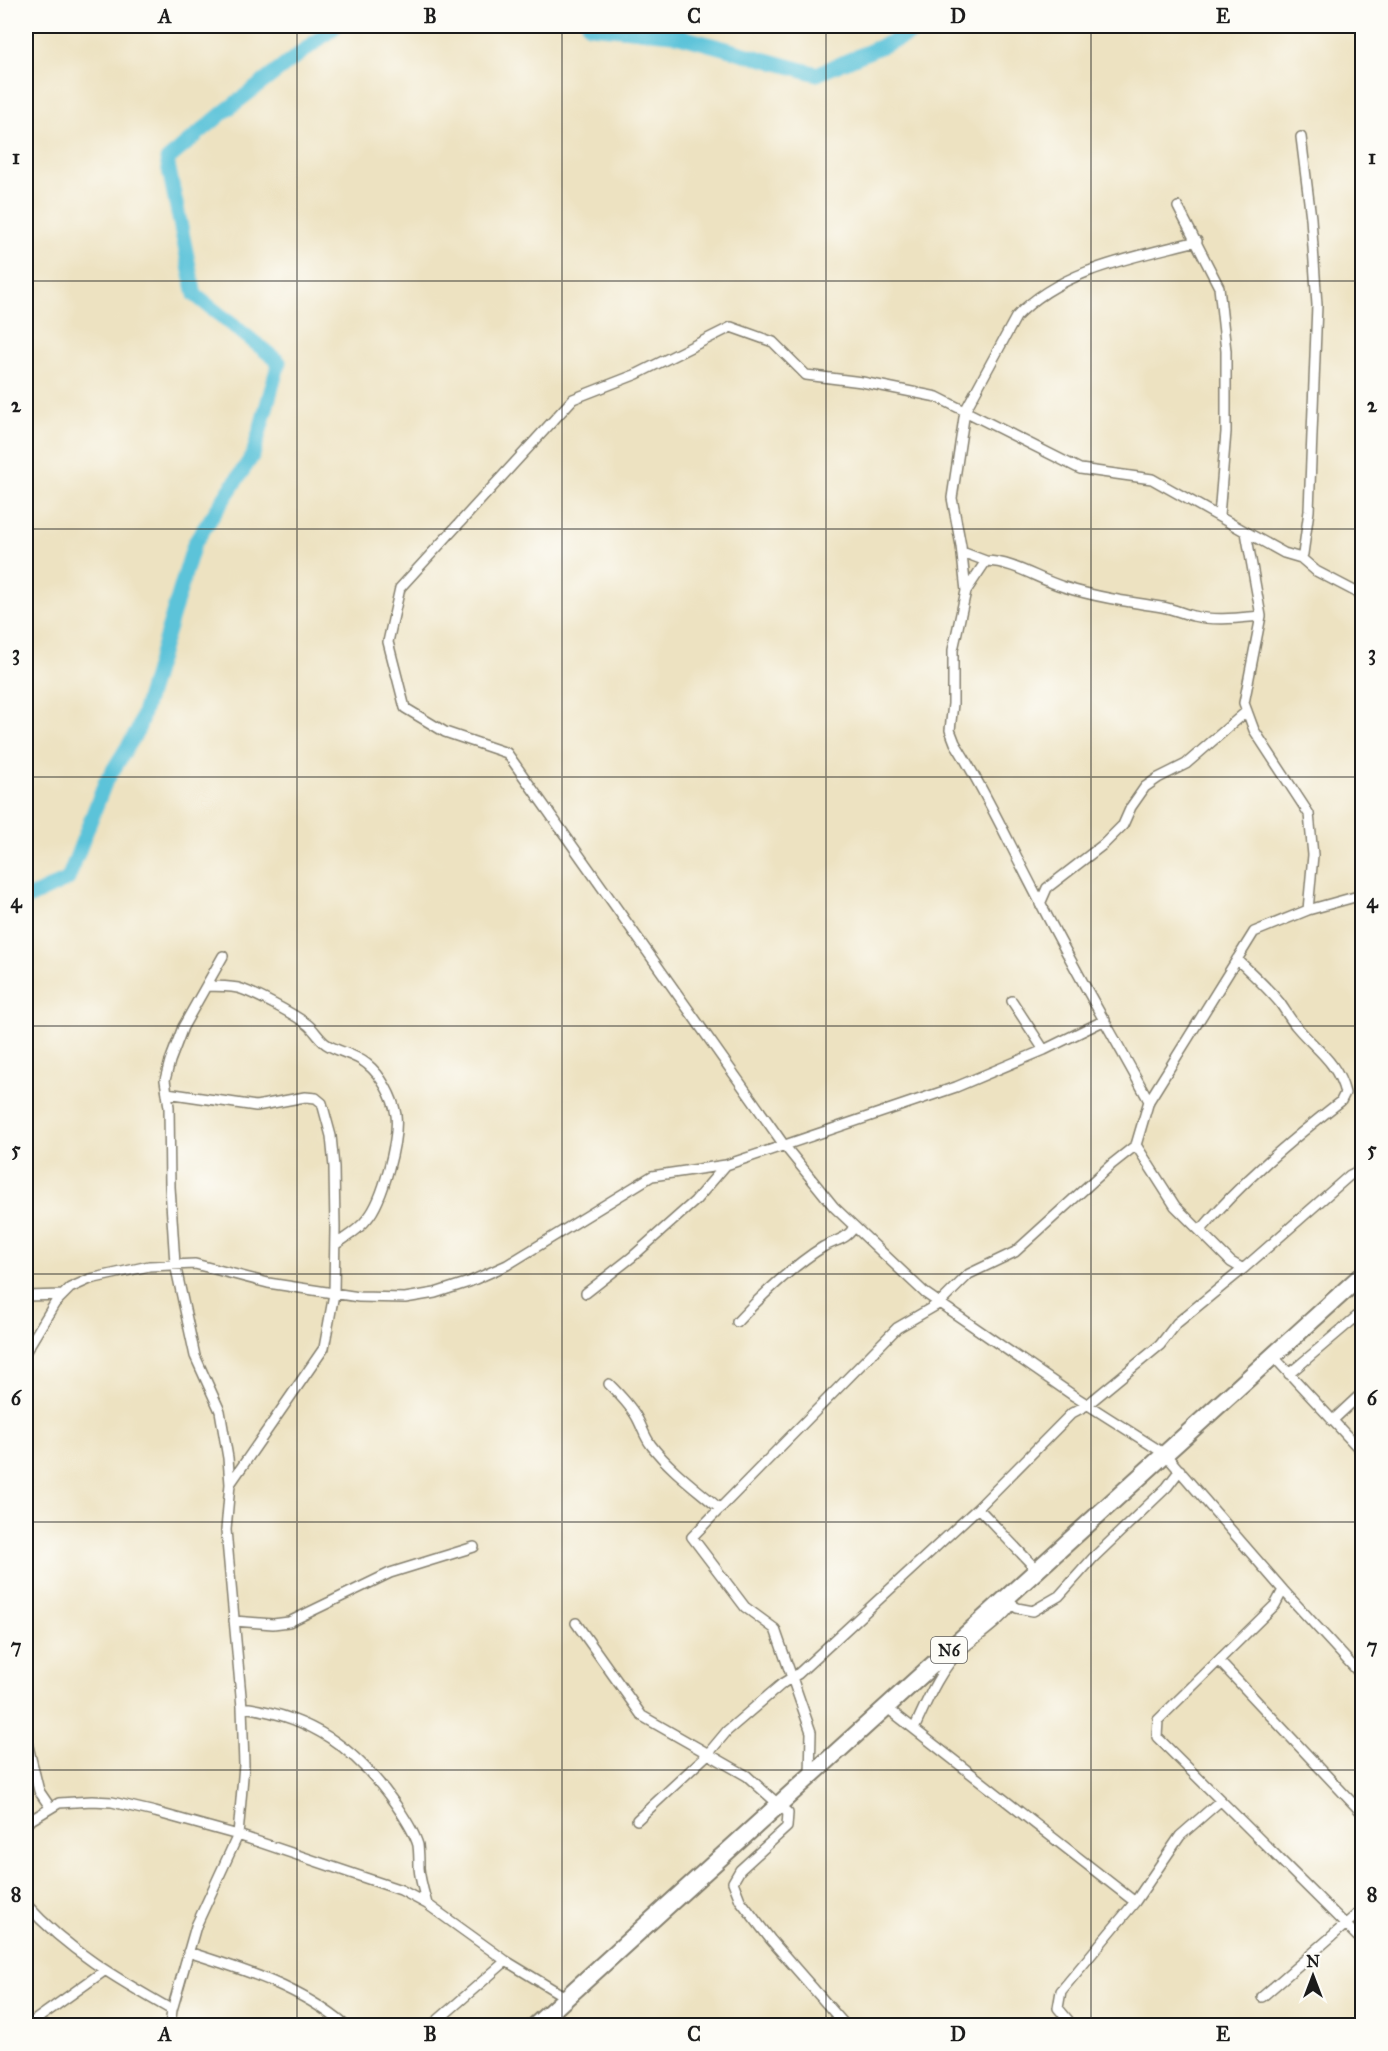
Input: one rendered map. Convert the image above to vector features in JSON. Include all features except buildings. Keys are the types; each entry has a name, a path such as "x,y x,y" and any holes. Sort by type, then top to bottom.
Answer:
{"highway":[{"name":"N6","path":"536,2025 886,1707 1010,1601 1037,1570 1362,1275"}],"street":[{"path":"1301,137 1311,218 1317,305 1308,511 1301,558"},
{"path":"1178,207 1219,287 1226,351 1226,432 1219,516"},
{"path":"1149,1101 1040,904 1001,823 955,743 950,730 953,704 953,650 966,591 962,552 952,498 965,411 1016,317 1028,304 1060,283 1080,274 1149,252 1197,242"},
{"path":"1362,595 1316,571 1301,558 1284,553 1152,479 1080,469 937,397 862,382 806,375 773,342 731,327 637,374 573,399 400,588 388,642 405,708 445,732 507,753 784,1145 834,1208 925,1293 1087,1405 1166,1454 1283,1590 1362,1676"},
{"path":"1246,532 1261,616 1244,703 1254,730 1309,813 1313,855 1308,910"},
{"path":"962,552 986,561 1023,569 1049,582 1086,593 1173,609 1193,616 1226,620 1261,616"},
{"path":"966,591 986,561"},
{"path":"1040,904 1047,888 1104,844 1123,825 1131,807 1145,786 1186,764 1247,711"},
{"path":"810,1777 811,1732 775,1629 745,1607 692,1537 897,1328 940,1303 969,1274 1021,1247 1136,1145 1149,1101 1254,932 1308,910 1362,894"},
{"path":"170,2025 172,2010 196,1926 238,1835 244,1765 242,1707 226,1530 230,1484 227,1448 220,1411 195,1356 175,1264 165,1080 183,1027 223,956"},
{"path":"1200,1231 1230,1197 1277,1153 1341,1101 1346,1093 1329,1058 1294,1025 1279,1002 1237,959"},
{"path":"206,986 237,988 300,1019 310,1026 326,1044 367,1064 380,1079 390,1096 396,1114 395,1130 381,1196 367,1221 335,1245"},
{"path":"1012,1001 1044,1050"},
{"path":"26,1351 50,1311 70,1288 90,1279 149,1266 195,1264 268,1283 359,1297 405,1298 435,1293 470,1282 507,1265 652,1176 726,1165 956,1087 1044,1050 1105,1020"},
{"path":"167,1093 256,1106 305,1097 316,1098 322,1103 331,1136 334,1167 334,1294 324,1348 230,1484"},
{"path":"1136,1145 1175,1206 1231,1262 1243,1269"},
{"path":"586,1293 632,1257 695,1201 726,1165"},
{"path":"637,1820 707,1755 727,1731 798,1674 978,1508 1072,1413 1087,1405 1160,1345 1177,1323 1243,1269 1350,1175 1362,1169"},
{"path":"737,1322 766,1292 802,1262 822,1248 846,1236 854,1226"},
{"path":"26,1296 63,1295"},
{"path":"1290,1374 1362,1312"},
{"path":"1273,1356 1362,1452"},
{"path":"609,1384 632,1409 652,1447 720,1509"},
{"path":"1332,1421 1362,1393"},
{"path":"914,1729 939,1677 960,1652 1001,1619 1010,1601 1017,1608 1033,1611 1059,1596 1093,1558 1167,1487 1180,1470"},
{"path":"978,1508 1037,1570"},
{"path":"234,1621 273,1624 289,1622 390,1573 474,1547"},
{"path":"1283,1590 1275,1605 1158,1720 1157,1737 1362,1941"},
{"path":"576,1623 642,1716 747,1776 788,1813 787,1827 740,1870 733,1882 740,1900 771,1940 846,2025"},
{"path":"1219,1661 1362,1813"},
{"path":"242,1707 267,1710 324,1732 350,1751 385,1789 407,1821 418,1845 419,1872 427,1904"},
{"path":"886,1707 1135,1902"},
{"path":"26,1738 39,1791 50,1807"},
{"path":"1073,2025 1058,2008 1061,1991 1135,1902 1180,1836 1220,1801"},
{"path":"26,1823 50,1807 69,1802 112,1802 238,1835 401,1890 427,1904 506,1961 567,1998"},
{"path":"26,1904 74,1950 104,1971 172,2010"},
{"path":"1262,1997 1362,1910"},
{"path":"188,1952 248,1970 305,1996 346,2025"},
{"path":"431,2025 506,1961"},
{"path":"26,2025 104,1971"},
{"path":"553,2009 562,2025"}],"waterway":[{"path":"26,899 68,879 105,783 138,730 194,544 253,455 279,362 195,295 167,160 224,112 336,26"},
{"path":"589,26 672,34 817,74 928,26"}]}
